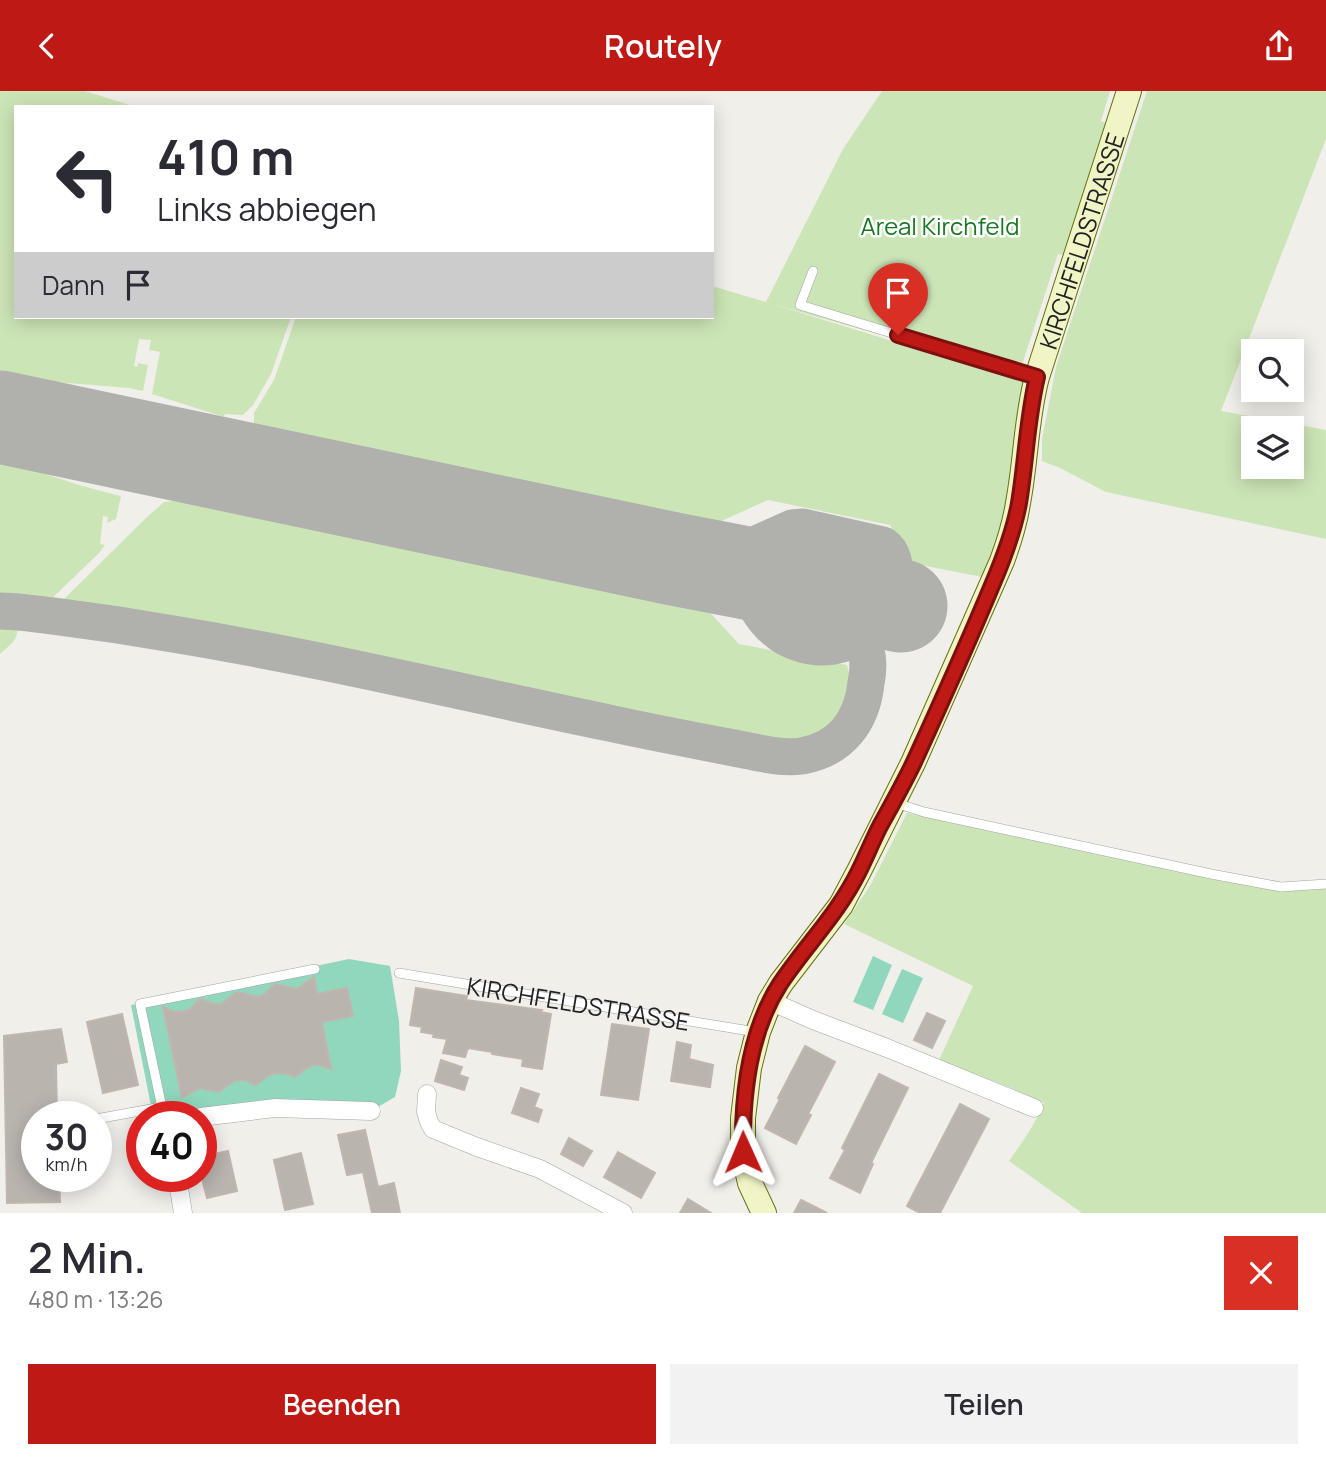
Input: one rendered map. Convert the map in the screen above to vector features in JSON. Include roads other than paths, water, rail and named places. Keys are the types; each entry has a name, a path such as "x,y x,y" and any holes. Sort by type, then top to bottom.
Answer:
{"street":[{"name":"KIRCHFELDSTRASSE","path":"764,1213 750,1183 743,1152 743,1118 749,1068 758,1032 770,1001 781,983 841,905 894,803 1011,537 1037,377 1129,91"},
{"path":"770,1001 1034,1108"},
{"path":"427,1094 426,1112 433,1129 540,1169 623,1213"},
{"path":"217,1115 275,1108 371,1111"},
{"path":"180,1192 183,1213"}],"lane":[{"path":"813,271 800,305 1037,377"},
{"path":"894,803 924,812 1211,874 1281,887 1326,884"},
{"path":"161,1101 140,1005 315,969"},
{"name":"KIRCHFELDSTRASSE","path":"399,973 758,1032"}],"park label":[{"name":"Areal Kirchfeld","path":"940,225"}]}
